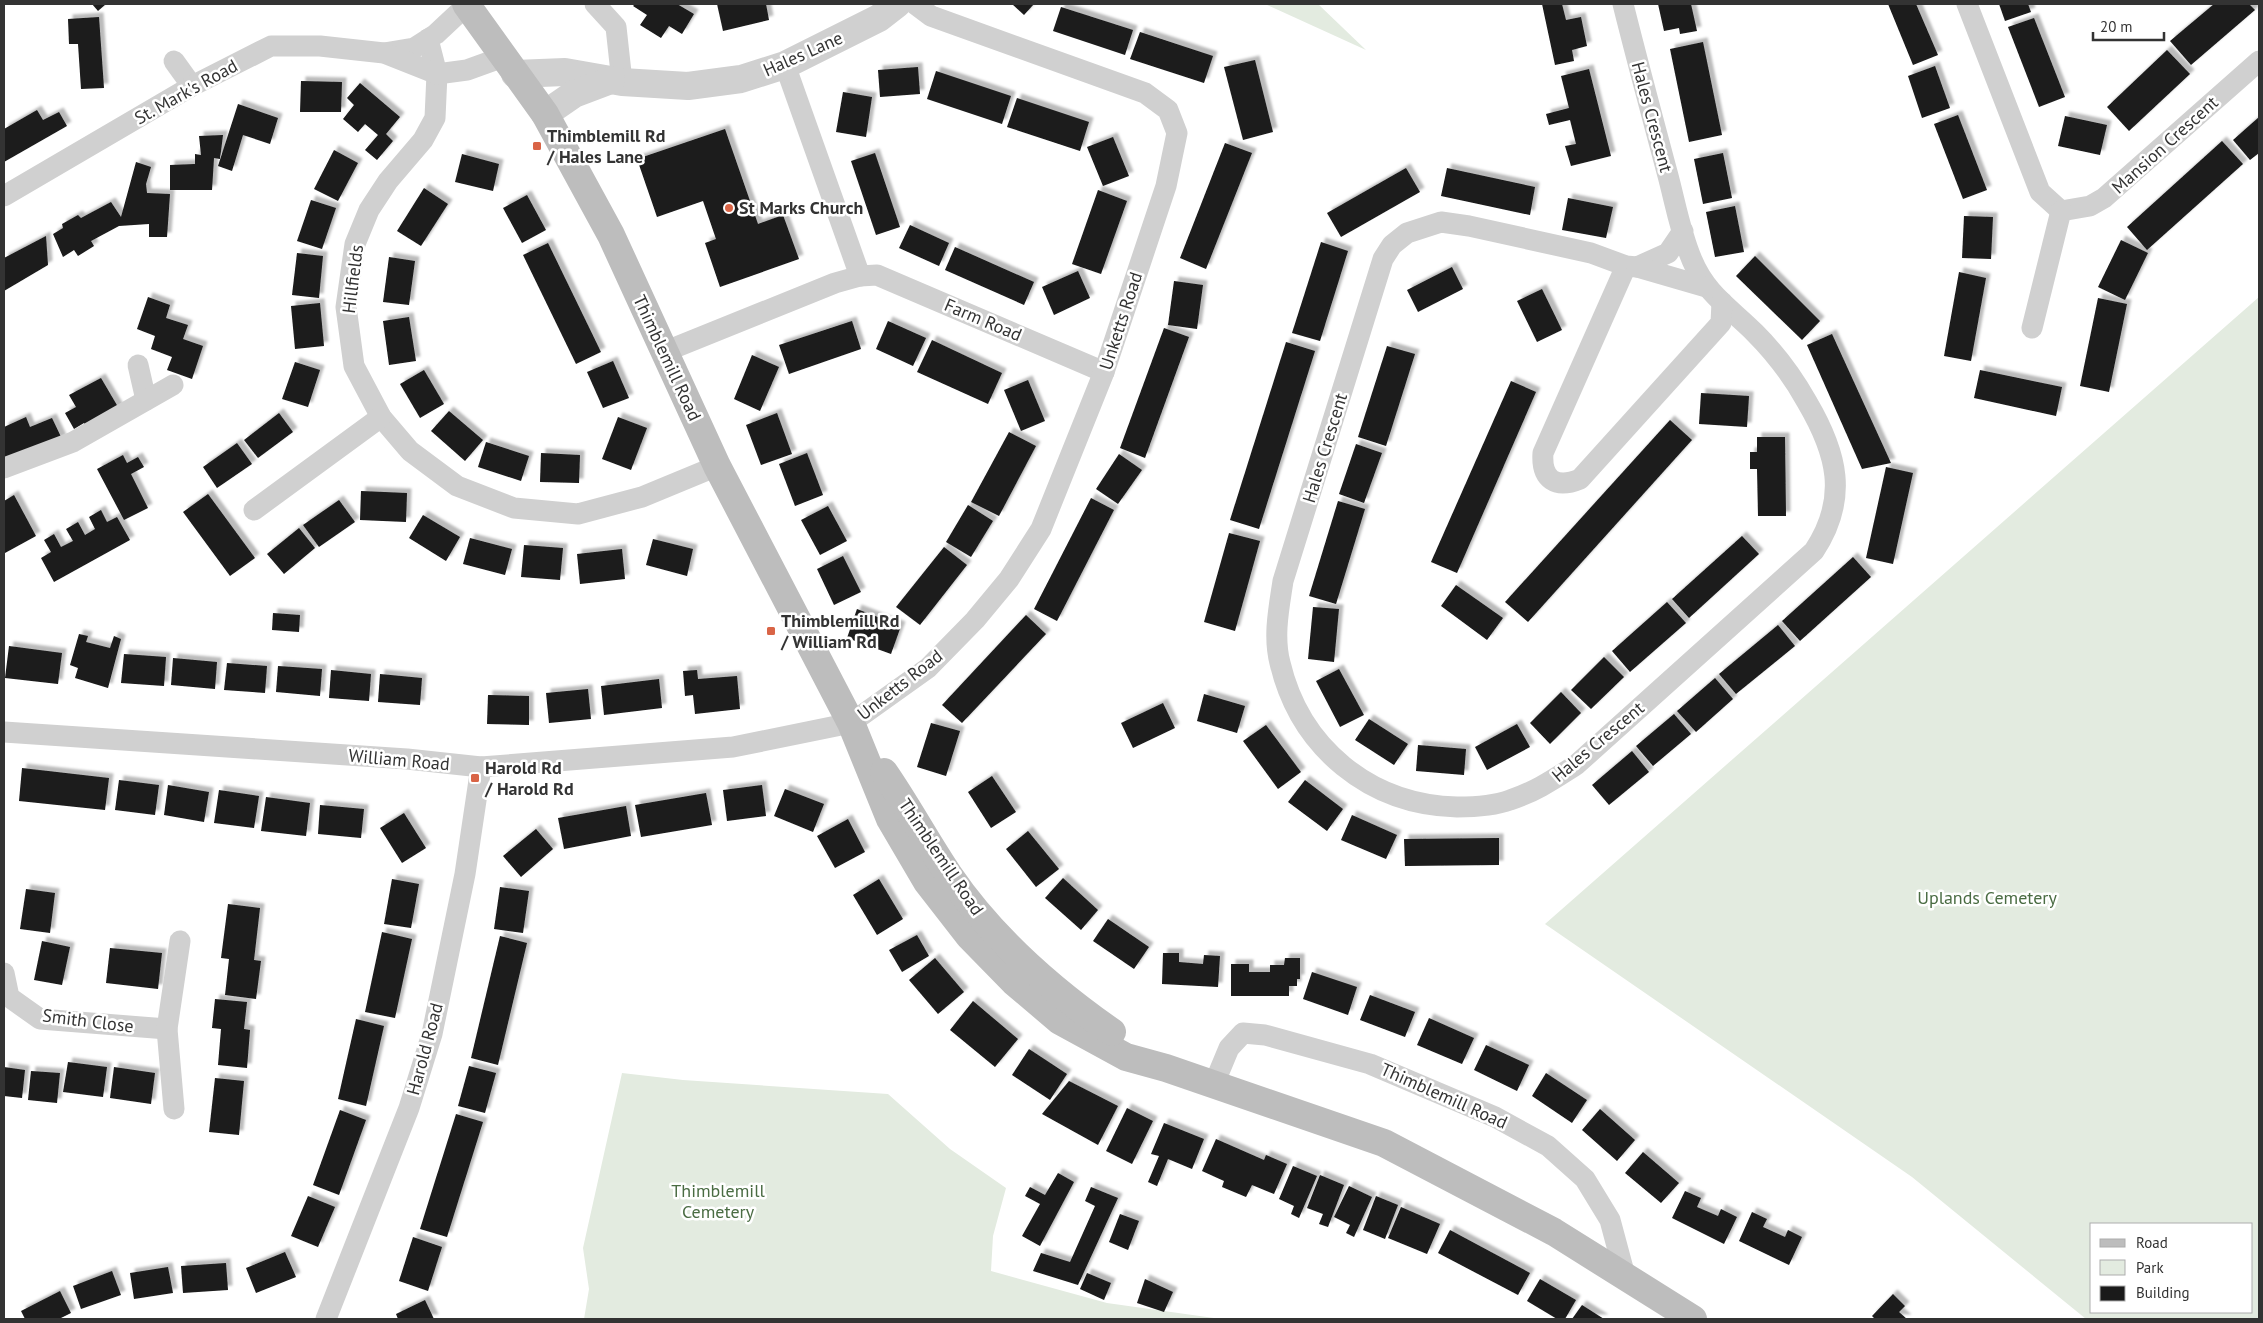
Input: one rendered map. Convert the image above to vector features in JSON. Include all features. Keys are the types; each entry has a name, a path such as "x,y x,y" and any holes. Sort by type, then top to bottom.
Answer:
{"main road":[{"name":"Thimblemill Road","path":"467,4 545,114 611,235 717,466 851,723 898,792 948,874 983,920 1031,969 1068,1001 1166,1068 1384,1143 1550,1230 1692,1319"}],"street":[{"name":"St. Mark's Road","path":"384,53 414,48 436,34 467,4"},
{"path":"595,4 616,26 617,81"},
{"name":"Hales Lane","path":"509,65 617,81 688,86 741,79 785,65 879,18 897,4"},
{"name":"Unketts Road","path":"851,723 928,668 975,620 1009,579 1041,529 1104,372 1166,186 1177,133 1168,110 1145,93 931,16 915,4"},
{"name":"Hales Crescent","path":"1624,4 1692,259 1706,287 1756,334 1784,366 1820,425 1829,444 1834,463 1835,499 1824,534 1814,550 1576,765 1542,788 1508,801 1470,807 1437,806 1404,800 1367,784 1338,763 1298,714 1280,664 1277,616 1283,581 1383,259 1392,245 1407,233 1441,222 1469,226 1591,253 1706,287"},
{"path":"1967,4 2040,192 2062,211 2032,328"},
{"name":"Hillfields","path":"428,39 437,74 435,118 423,140 383,188 369,210 355,244 346,307 354,366 381,417 410,451 457,486 514,508 578,514 642,497 717,466"},
{"name":"St. Mark's Road","path":"4,196 192,86 271,46 320,46 384,53 437,74 509,65"},
{"path":"174,61 192,86"},
{"name":"Mansion Crescent","path":"2062,211 2090,206 2104,198 2259,61"},
{"path":"785,65 860,276"},
{"name":"Hales Lane","path":"545,114 574,94 617,81"},
{"path":"1683,231 1668,254 1632,266 1542,453 1546,476 1556,482 1567,484 1580,479 1721,323 1722,302"},
{"name":"Farm Road","path":"664,352 835,283 860,276 877,275 1104,372"},
{"path":"138,365 146,400"},
{"path":"4,468 73,442 173,385"},
{"path":"254,510 381,417"},
{"name":"William Road","path":"4,732 407,759 481,767 733,747 851,723"},
{"name":"Harold Road","path":"326,1319 409,1108 432,1034 465,874 481,767"},
{"path":"174,1109 167,1029 180,941"},
{"name":"Smith Close","path":"4,973 9,997 40,1018 167,1029"},
{"name":"Thimblemill Road","path":"1214,1084 1229,1048 1243,1033 1264,1034 1370,1064 1496,1117 1548,1146 1585,1179 1610,1220 1625,1276"}],"green space":[{"path":"1265,4 1318,4 1366,50"},
{"name":"Uplands Cemetery","path":"2259,297 2259,1319 2086,1319 1912,1177 1545,924"},
{"name":"Thimblemill Cemetery","path":"622,1073 683,1080 888,1094 950,1149 1006,1188 993,1236 991,1271 1107,1303 1221,1319 584,1319 589,1289 583,1248"}],"building":[{"path":"92,4 106,4 98,11"},
{"path":"635,4 677,4 694,14 682,34 669,26 661,38 640,25 647,15 633,6"},
{"path":"717,4 766,4 769,20 723,31"},
{"path":"1012,4 1034,4 1024,15"},
{"path":"1542,4 1562,4 1566,20 1581,17 1587,46 1572,50 1574,61 1555,65"},
{"path":"1658,4 1691,4 1697,31 1680,34 1679,28 1664,31"},
{"path":"1888,4 1916,4 1938,55 1913,65"},
{"path":"1999,4 2028,4 2031,12 2005,21"},
{"path":"2214,4 2249,4 2255,10 2191,65 2170,41"},
{"path":"1061,7 1133,30 1125,55 1053,31"},
{"path":"99,17 104,88 81,89 78,44 69,44 68,19"},
{"path":"2034,18 2065,97 2039,107 2008,27"},
{"path":"1140,32 1213,56 1204,83 1130,59"},
{"path":"1703,42 1722,135 1689,142 1670,49"},
{"path":"2167,50 2190,74 2129,131 2107,107"},
{"path":"1255,60 1273,132 1243,140 1224,67"},
{"path":"1935,66 1950,108 1922,118 1908,76"},
{"path":"918,67 920,94 880,97 878,70"},
{"path":"1589,69 1611,156 1571,166 1565,146 1576,144 1570,120 1549,125 1546,114 1569,108 1561,76"},
{"path":"936,71 1011,96 1002,124 927,99"},
{"path":"301,81 342,82 341,112 300,112"},
{"path":"360,83 400,117 386,134 393,141 377,160 365,150 378,135 365,124 358,132 343,119 354,105 347,98"},
{"path":"843,92 872,97 866,137 836,132"},
{"path":"1017,98 1089,122 1080,151 1007,127"},
{"path":"238,104 278,118 270,144 243,135 232,171 218,166"},
{"path":"37,110 43,120 59,112 67,126 4,162 4,129"},
{"path":"1958,115 1987,190 1963,199 1934,124"},
{"path":"2065,116 2107,125 2100,155 2058,146"},
{"path":"2259,117 2259,153 2250,160 2233,140"},
{"name":"St Marks Church","path":"725,129 758,224 783,215 799,259 720,287 705,243 716,239 703,201 657,217 637,159"},
{"path":"223,135 220,159 214,158 212,190 170,190 170,165 195,164 195,154 201,155 199,136"},
{"path":"1113,137 1129,176 1103,186 1087,147"},
{"path":"2222,141 2243,164 2147,250 2127,227"},
{"path":"1225,143 1252,153 1206,269 1180,258"},
{"path":"334,150 358,163 338,201 314,189"},
{"path":"875,153 900,227 876,235 851,161"},
{"path":"1723,153 1732,198 1703,204 1694,159"},
{"path":"462,154 499,164 493,191 455,182"},
{"path":"136,162 151,167 146,184 147,193 170,194 167,237 149,237 149,224 119,226 91,241 94,246 78,256 74,250 63,257 53,234 63,228 62,224 78,215 81,218 111,202 121,217"},
{"path":"1406,168 1420,192 1341,237 1327,213"},
{"path":"1447,168 1535,187 1530,215 1441,196"},
{"path":"424,188 448,204 421,246 397,231"},
{"path":"1098,190 1127,201 1101,274 1072,264"},
{"path":"527,195 546,230 522,243 503,208"},
{"path":"1568,198 1613,207 1606,238 1562,230"},
{"path":"311,200 336,208 322,249 297,241"},
{"path":"1735,206 1744,252 1715,257 1706,212"},
{"path":"1964,216 1993,217 1991,259 1962,258"},
{"path":"910,225 949,243 939,266 899,248"},
{"path":"46,236 48,265 4,291 4,258"},
{"path":"2121,240 2148,253 2125,300 2098,287"},
{"path":"1321,242 1348,251 1320,341 1292,333"},
{"path":"548,243 601,352 576,364 523,255"},
{"path":"955,247 1034,282 1024,305 945,270"},
{"path":"297,253 323,256 319,298 292,295"},
{"path":"1755,256 1820,321 1802,340 1736,276"},
{"path":"389,257 415,261 409,305 383,302"},
{"path":"1452,267 1463,289 1418,312 1407,290"},
{"path":"1078,271 1090,298 1054,315 1042,287"},
{"path":"1959,272 1986,278 1971,361 1944,356"},
{"path":"1174,281 1203,285 1197,329 1168,325"},
{"path":"1542,289 1562,330 1537,342 1517,301"},
{"path":"148,297 170,305 166,318 188,325 183,339 203,346 192,379 167,370 172,357 151,349 155,336 137,329"},
{"path":"2098,298 2127,304 2109,392 2080,386"},
{"path":"320,303 324,346 295,349 291,306"},
{"path":"409,317 416,361 389,365 383,321"},
{"path":"852,321 861,349 789,374 779,345"},
{"path":"888,321 926,338 913,366 876,349"},
{"path":"1164,328 1189,337 1145,458 1120,448"},
{"path":"1832,334 1891,463 1862,469 1807,345"},
{"path":"932,340 1002,373 988,404 917,372"},
{"path":"1286,342 1315,351 1259,529 1230,520"},
{"path":"1387,346 1415,354 1386,446 1358,437"},
{"path":"752,355 779,367 760,411 734,399"},
{"path":"613,361 629,398 603,408 587,372"},
{"path":"295,362 320,370 308,407 282,399"},
{"path":"424,370 444,404 420,418 400,384"},
{"path":"1980,370 2062,387 2056,416 1974,398"},
{"path":"101,378 121,412 88,430 84,423 74,429 65,413 76,407 69,395"},
{"path":"1028,380 1045,421 1021,431 1004,390"},
{"path":"1511,381 1536,392 1457,573 1431,562"},
{"path":"1701,393 1749,396 1747,427 1699,424"},
{"path":"449,411 483,440 465,461 431,431"},
{"path":"279,413 293,432 258,458 244,440"},
{"path":"777,413 792,454 761,465 746,425"},
{"path":"26,417 30,427 52,418 62,439 4,464 4,427"},
{"path":"618,417 647,428 631,470 602,459"},
{"path":"1670,420 1692,440 1528,622 1505,602"},
{"path":"1009,432 1036,446 999,516 971,502"},
{"path":"1757,437 1785,437 1786,516 1758,516 1757,469 1750,469 1750,452 1757,452"},
{"path":"486,442 529,456 521,481 478,467"},
{"path":"237,443 252,464 217,488 203,467"},
{"path":"1356,444 1382,453 1364,503 1339,494"},
{"path":"541,453 580,455 579,483 540,482"},
{"path":"807,453 823,495 795,506 779,464"},
{"path":"1119,454 1142,470 1118,504 1096,489"},
{"path":"123,455 127,463 138,457 144,467 131,474 148,508 124,520 97,469"},
{"path":"1886,467 1913,473 1893,564 1866,558"},
{"path":"361,491 407,493 406,522 360,520"},
{"path":"208,494 255,558 230,576 183,512"},
{"path":"14,495 36,536 5,553 4,501"},
{"path":"1091,498 1114,510 1057,621 1034,609"},
{"path":"339,500 355,522 319,547 303,525"},
{"path":"1338,501 1365,509 1336,604 1309,596"},
{"path":"968,505 993,521 971,557 946,542"},
{"path":"828,506 847,541 820,555 801,520"},
{"path":"101,510 107,522 117,517 130,540 54,582 41,558 51,552 44,540 54,534 61,547 73,541 66,529 78,522 85,535 95,529 89,517"},
{"path":"423,515 460,537 446,561 409,538"},
{"path":"299,528 315,548 284,574 267,554"},
{"path":"1229,533 1260,541 1235,631 1204,622"},
{"path":"1742,536 1759,554 1689,618 1672,599"},
{"path":"470,538 512,549 505,575 463,564"},
{"path":"653,539 693,549 687,576 646,565"},
{"path":"524,545 563,548 560,580 521,577"},
{"path":"944,547 967,565 920,625 896,607"},
{"path":"622,549 625,579 580,584 577,554"},
{"path":"843,556 861,592 834,605 817,569"},
{"path":"1853,557 1871,577 1800,641 1782,621"},
{"path":"1456,585 1503,618 1487,640 1441,606"},
{"path":"1667,602 1686,623 1630,672 1612,651"},
{"path":"1313,607 1339,609 1334,662 1308,659"},
{"path":"857,609 901,626 891,654 847,638"},
{"path":"273,613 300,615 299,632 272,630"},
{"path":"1026,615 1046,634 962,723 942,705"},
{"path":"1778,625 1795,646 1736,694 1719,674"},
{"path":"79,634 88,636 86,642 110,648 114,636 121,639 108,688 75,678 78,668 70,665"},
{"path":"9,646 62,653 58,684 5,678"},
{"path":"124,654 166,657 164,686 121,683"},
{"path":"1604,657 1624,677 1591,709 1571,690"},
{"path":"173,658 217,662 215,689 171,685"},
{"path":"227,663 267,666 265,693 224,690"},
{"path":"278,666 322,669 320,696 276,692"},
{"path":"1339,669 1364,715 1340,727 1316,681"},
{"path":"331,670 371,674 369,701 329,698"},
{"path":"697,670 698,679 737,676 740,709 695,714 693,695 685,696 683,671"},
{"path":"380,674 422,678 420,705 378,702"},
{"path":"1715,678 1733,699 1696,732 1677,711"},
{"path":"659,679 662,708 604,715 601,686"},
{"path":"588,689 591,719 549,723 546,693"},
{"path":"1561,692 1581,713 1550,744 1530,723"},
{"path":"1204,694 1245,706 1237,733 1197,721"},
{"path":"488,695 529,696 529,725 487,724"},
{"path":"1163,703 1175,728 1133,748 1121,723"},
{"path":"1674,714 1691,734 1653,766 1636,746"},
{"path":"1369,719 1408,744 1394,765 1355,740"},
{"path":"931,723 960,731 946,776 917,767"},
{"path":"1517,724 1530,747 1487,770 1475,747"},
{"path":"1266,725 1301,772 1278,789 1243,741"},
{"path":"1418,745 1466,749 1464,775 1416,771"},
{"path":"1632,751 1649,772 1609,805 1592,785"},
{"path":"22,768 109,778 105,810 19,801"},
{"path":"992,776 1016,812 991,828 968,792"},
{"path":"119,780 159,785 155,815 115,810"},
{"path":"1305,780 1343,809 1327,831 1288,802"},
{"path":"168,785 209,792 204,822 164,815"},
{"path":"762,785 766,816 727,821 723,790"},
{"path":"785,789 824,804 813,832 774,816"},
{"path":"219,790 259,796 254,828 214,823"},
{"path":"706,793 712,825 641,837 635,805"},
{"path":"266,797 310,803 306,836 261,831"},
{"path":"320,805 364,809 361,838 318,834"},
{"path":"626,806 631,836 564,849 558,818"},
{"path":"404,813 426,848 402,863 380,828"},
{"path":"1352,815 1397,835 1386,859 1341,840"},
{"path":"848,819 865,852 835,868 817,836"},
{"path":"536,829 553,849 521,877 503,856"},
{"path":"1028,831 1059,869 1036,887 1006,849"},
{"path":"1499,838 1499,865 1405,866 1404,839"},
{"path":"1063,878 1098,910 1081,930 1045,898"},
{"path":"392,879 419,884 411,928 384,924"},
{"path":"879,879 903,919 877,935 853,895"},
{"path":"500,887 529,891 523,933 494,929"},
{"path":"26,889 55,893 50,933 20,929"},
{"path":"228,904 260,908 254,960 261,961 256,999 225,995 229,959 221,958"},
{"path":"1108,919 1149,947 1134,969 1093,941"},
{"path":"382,932 412,939 395,1018 365,1012"},
{"path":"917,935 929,956 902,972 889,950"},
{"path":"500,936 527,943 498,1065 471,1058"},
{"path":"42,941 70,947 62,985 34,980"},
{"path":"110,948 162,953 158,989 106,983"},
{"path":"1163,953 1179,953 1179,962 1203,964 1204,955 1220,956 1218,987 1162,984"},
{"path":"935,958 964,992 938,1014 909,980"},
{"path":"1285,958 1300,958 1300,979 1297,979 1297,986 1289,986 1289,996 1231,996 1231,964 1249,964 1249,972 1270,972 1270,965 1284,965"},
{"path":"1312,972 1357,987 1348,1015 1303,999"},
{"path":"1370,995 1415,1012 1405,1037 1360,1020"},
{"path":"215,999 247,1002 244,1029 250,1030 247,1068 218,1065 221,1029 212,1028"},
{"path":"973,1001 1018,1039 995,1067 950,1030"},
{"path":"1429,1018 1474,1038 1462,1064 1417,1045"},
{"path":"356,1019 384,1026 366,1106 338,1099"},
{"path":"1486,1045 1529,1065 1517,1091 1474,1070"},
{"path":"1029,1049 1067,1074 1050,1100 1012,1075"},
{"path":"68,1062 107,1067 103,1097 63,1092"},
{"path":"469,1066 496,1073 485,1113 458,1106"},
{"path":"4,1067 25,1070 22,1098 4,1096"},
{"path":"114,1067 155,1073 151,1104 110,1098"},
{"path":"31,1071 60,1073 57,1103 28,1100"},
{"path":"1546,1073 1587,1100 1572,1123 1532,1096"},
{"path":"215,1078 244,1081 239,1135 209,1132"},
{"path":"1069,1081 1118,1106 1098,1145 1042,1114"},
{"path":"1127,1108 1153,1121 1132,1164 1106,1151"},
{"path":"1600,1109 1635,1140 1617,1161 1582,1130"},
{"path":"340,1110 366,1120 339,1195 313,1185"},
{"path":"456,1114 483,1122 447,1237 420,1229"},
{"path":"1164,1123 1204,1139 1192,1169 1168,1159 1157,1186 1148,1182 1159,1156 1151,1154"},
{"path":"1216,1139 1264,1160 1266,1155 1287,1164 1274,1194 1252,1185 1246,1197 1222,1187 1224,1181 1202,1171"},
{"path":"1643,1152 1679,1183 1661,1203 1625,1173"},
{"path":"1293,1166 1317,1176 1299,1218 1291,1214 1294,1206 1279,1199"},
{"path":"1058,1173 1074,1182 1040,1246 1022,1236 1040,1204 1025,1196 1030,1187 1045,1195"},
{"path":"1320,1175 1344,1185 1328,1227 1319,1224 1323,1214 1307,1208"},
{"path":"1349,1186 1372,1197 1354,1237 1346,1233 1350,1225 1334,1217"},
{"path":"1091,1187 1118,1198 1078,1285 1033,1271 1041,1253 1070,1262 1095,1206 1085,1201"},
{"path":"1685,1191 1701,1198 1697,1207 1718,1216 1721,1209 1737,1217 1724,1244 1672,1218"},
{"path":"308,1196 335,1207 318,1247 291,1236"},
{"path":"1376,1196 1398,1205 1385,1239 1363,1230"},
{"path":"1401,1207 1440,1224 1427,1254 1388,1238"},
{"path":"1752,1212 1767,1219 1763,1227 1785,1237 1788,1230 1802,1237 1789,1265 1739,1241"},
{"path":"1120,1214 1139,1221 1128,1250 1109,1242"},
{"path":"1450,1230 1530,1273 1518,1295 1438,1253"},
{"path":"413,1237 442,1247 428,1291 399,1281"},
{"path":"285,1252 296,1277 256,1293 246,1268"},
{"path":"226,1263 228,1290 183,1293 181,1266"},
{"path":"168,1267 173,1293 134,1299 130,1273"},
{"path":"112,1271 121,1295 81,1309 73,1286"},
{"path":"1087,1273 1111,1283 1104,1300 1080,1289"},
{"path":"1145,1279 1173,1292 1164,1312 1137,1303"},
{"path":"1540,1279 1576,1300 1565,1319 1557,1319 1527,1301"},
{"path":"60,1291 71,1313 59,1319 25,1319 21,1311"},
{"path":"1893,1294 1905,1306 1899,1312 1907,1319 1875,1319 1872,1316"},
{"path":"425,1300 434,1319 398,1319 396,1314"},
{"path":"1582,1305 1604,1319 1572,1319"}],"place":[{"name":"Thimblemill Rd / Hales Lane","path":"537,146"},
{"name":"St Marks Church","path":"729,208"},
{"name":"Thimblemill Rd / William Rd","path":"771,631"},
{"name":"Harold Rd / Harold Rd","path":"475,778"}]}
